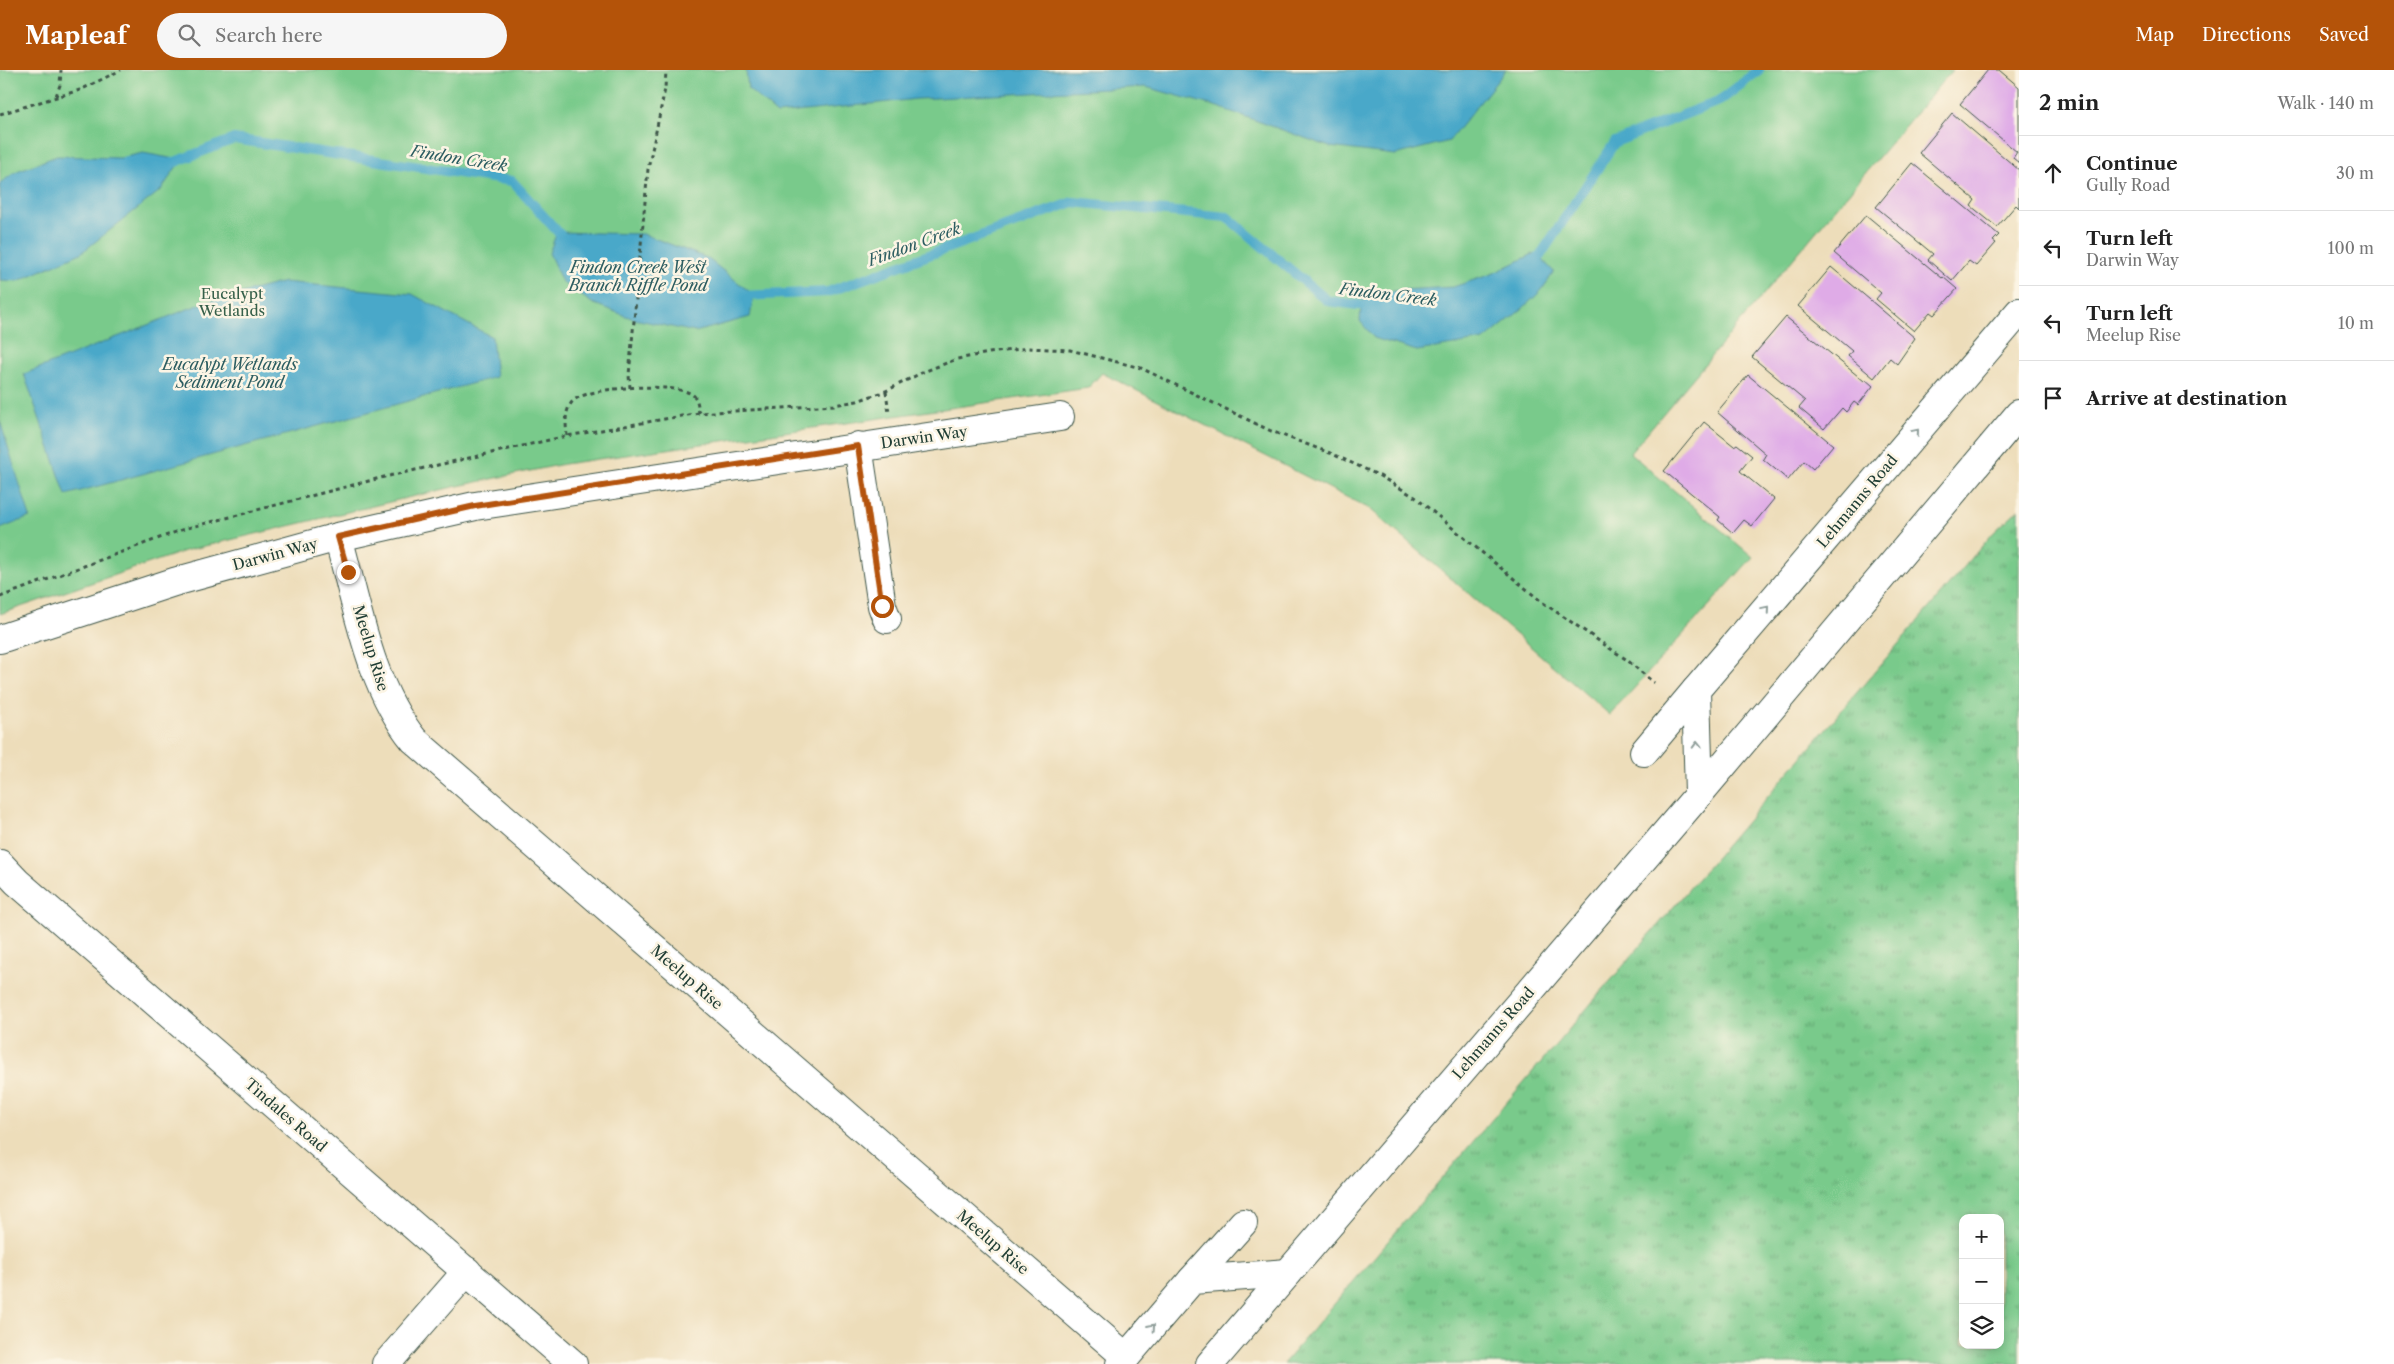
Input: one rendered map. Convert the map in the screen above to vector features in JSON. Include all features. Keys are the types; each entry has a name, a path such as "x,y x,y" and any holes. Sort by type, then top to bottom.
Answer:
{"street":[{"name":"Lehmanns Road","path":"1644,752 2019,312"},
{"name":"Lehmanns Road","path":"1210,1364 1698,794 2019,414"},
{"name":"Darwin Way","path":"0,639 174,582 338,537 475,506 858,446 1060,417"},
{"path":"858,446 882,606 887,619"},
{"name":"Meelup Rise","path":"338,537 376,673 396,715 414,740 1123,1361"},
{"path":"1696,690 1698,794"},
{"name":"Tindales Road","path":"0,864 17,882 573,1364"},
{"path":"1123,1361 1243,1222"},
{"path":"386,1364 467,1272"},
{"path":"1192,1280 1288,1273"}],"path":[{"path":"56,96 60,85 61,70"},
{"path":"0,114 80,90 121,70"},
{"path":"630,388 629,375 647,199 648,169 665,89 666,70"},
{"path":"567,436 567,412 572,402 582,395 596,391 630,388 679,389 693,395 697,401 699,413"}],"green space":[{"name":"Eucalypt Wetlands","path":"0,70 1952,70 1630,453 1753,557 1610,715 1370,509 1102,373 1088,388 564,464 453,487 188,550 0,614"},
{"path":"2019,509 2019,1364 1283,1364 1994,532"}],"water":[{"path":"746,70 1506,70 1449,141 1395,155 1330,147 1218,107 1146,87 917,99 777,114 748,89"},
{"path":"143,153 181,160 161,190 81,253 18,281 0,280 0,183 17,171 57,156 120,158"},
{"name":"Findon Creek West Branch Riffle Pond","path":"557,232 643,234 707,258 754,295 750,317 695,332 634,319 592,303 562,282 549,253"},
{"path":"1533,254 1540,257 1554,272 1541,291 1484,340 1417,351 1374,338 1360,321 1361,306 1366,295 1402,290 1453,287 1492,274"},
{"name":"Eucalypt Wetlands Sediment Pond","path":"284,282 412,294 492,337 496,377 66,495 24,374 203,303"},
{"path":"0,421 30,517 0,529"}],"building":[{"path":"1988,70 1999,70 2019,87 2019,163 2013,158 2017,152 1960,104"},
{"path":"1952,113 2019,170 2019,208 2016,205 1997,227 1971,206 1975,200 1919,153"},
{"path":"1912,163 1999,235 1993,241 1996,243 1976,266 1969,261 1952,281 1928,260 1933,254 1876,207"},
{"path":"1866,215 1957,289 1934,315 1930,312 1914,331 1876,299 1881,293 1834,253"},
{"path":"1831,267 1915,338 1897,364 1890,358 1874,378 1848,356 1852,351 1798,306"},
{"path":"1786,317 1864,381 1865,379 1873,386 1858,405 1854,402 1846,412 1842,408 1824,429 1799,408 1805,401 1752,357"},
{"path":"1748,375 1833,445 1813,469 1804,461 1788,480 1763,459 1766,454 1717,412"},
{"path":"1704,422 1734,446 1737,444 1752,456 1740,471 1774,499 1752,526 1744,520 1733,533 1718,520 1720,517 1664,471"}],"waterway":[{"name":"Findon Creek","path":"1532,268 1615,142 1721,100 1759,70"},
{"name":"Findon Creek","path":"170,164 234,139 512,181 566,241"},
{"name":"Findon Creek","path":"742,296 828,292 1073,202 1227,217 1328,301 1374,307"}],"route":[{"path":"348,572 338,537 475,506 858,446 882,606"}]}
